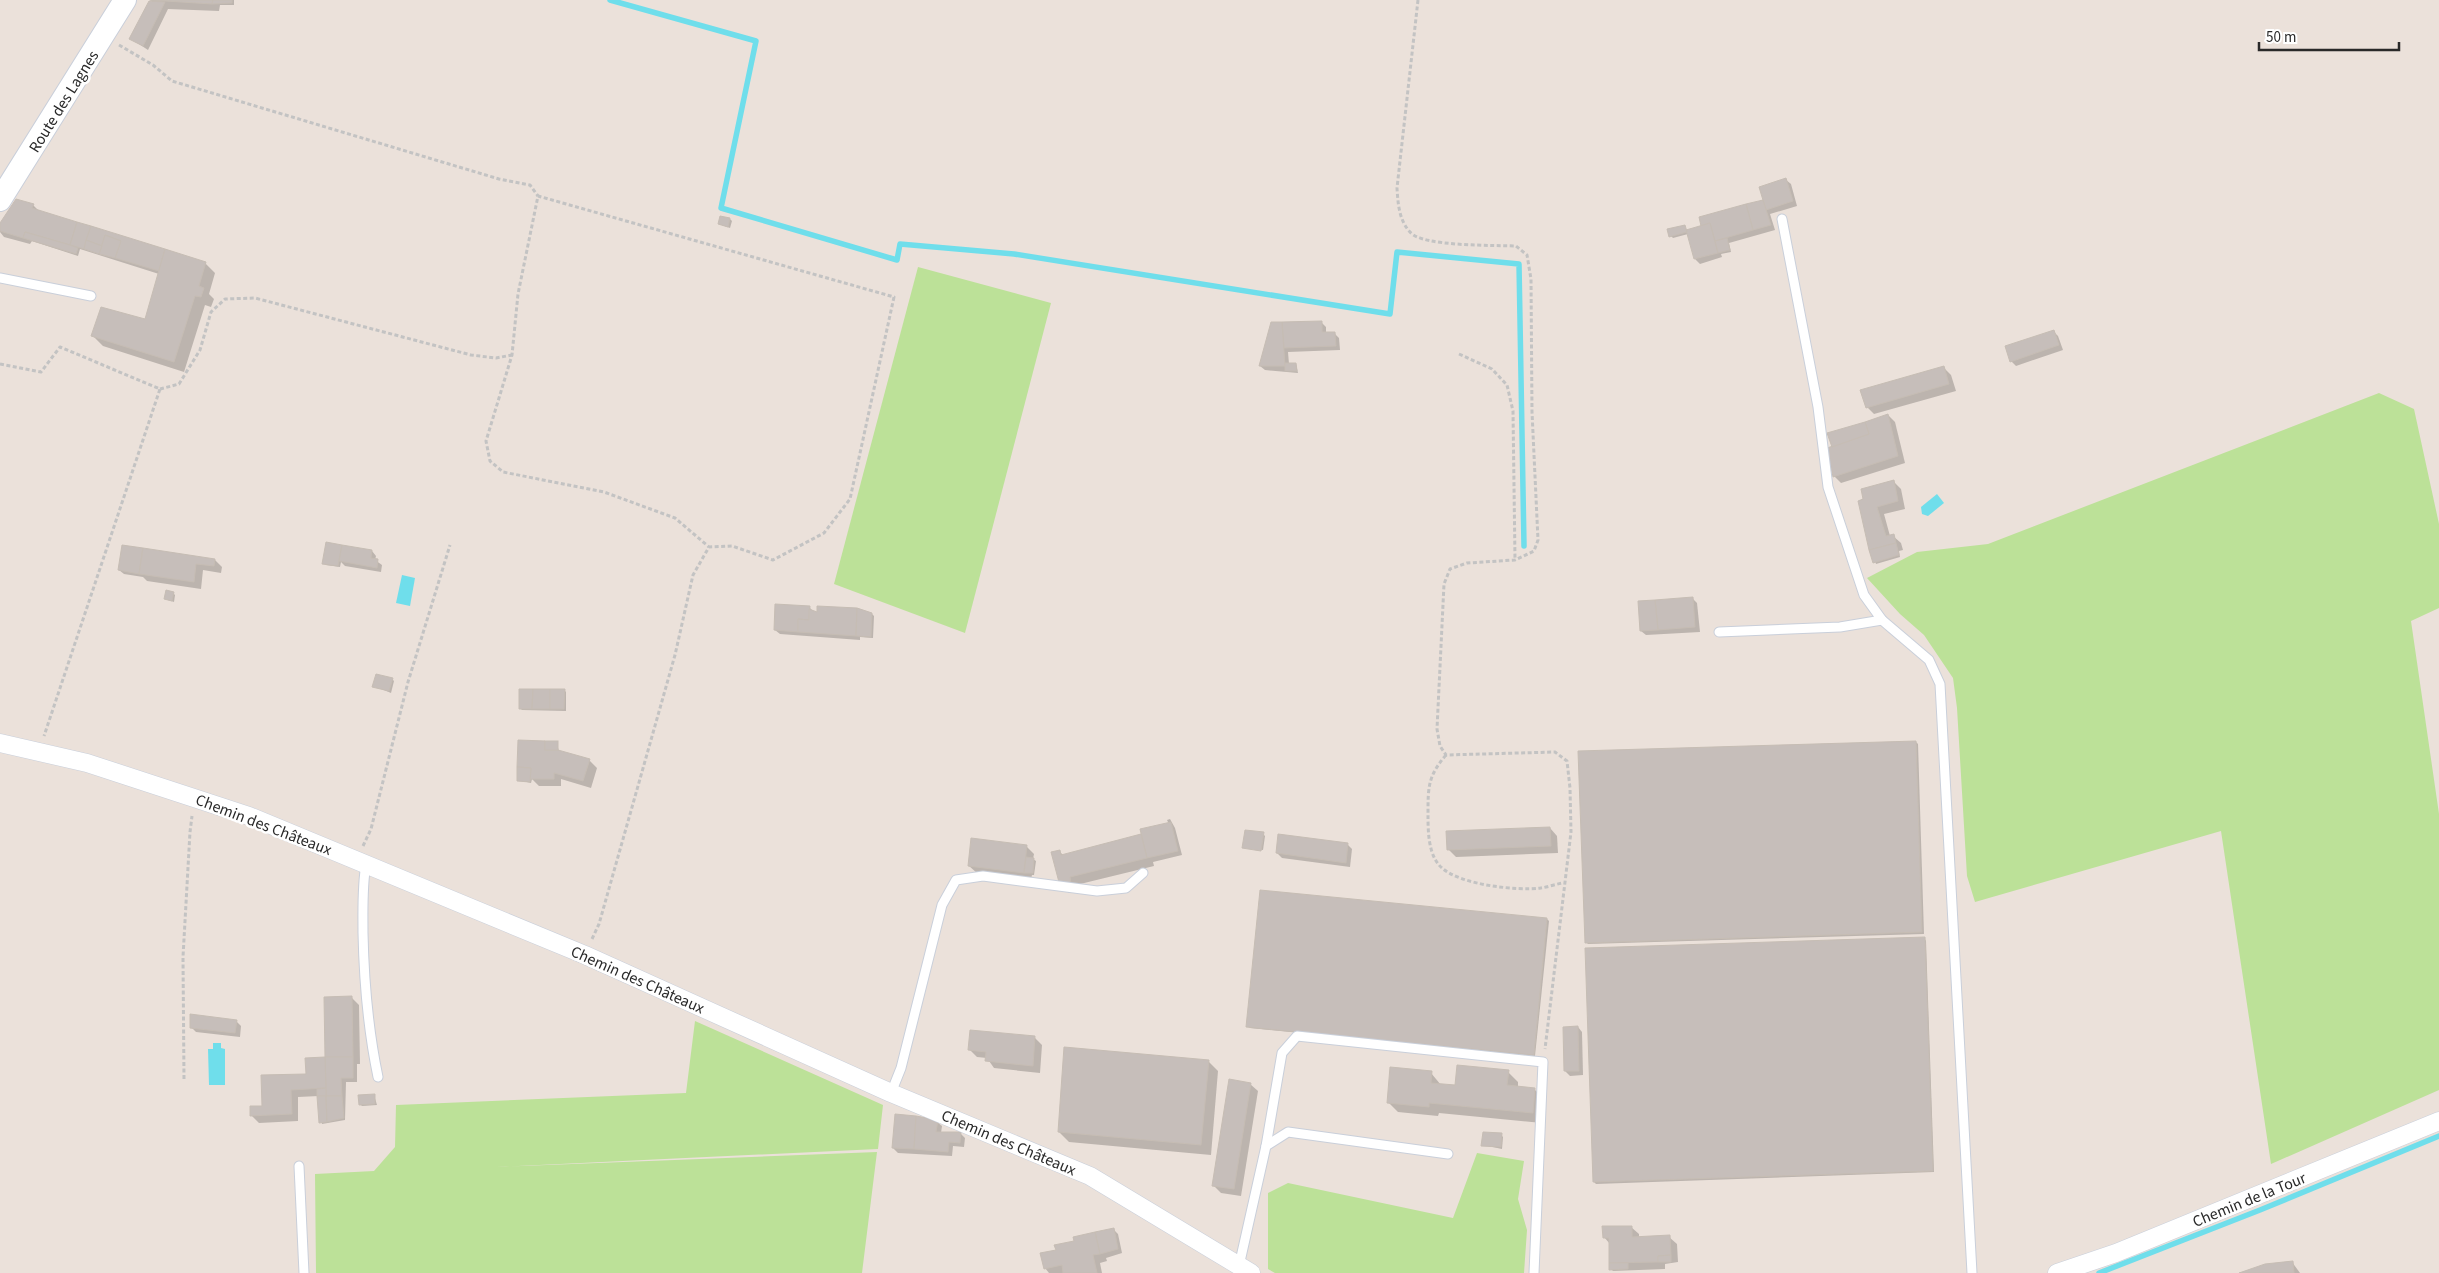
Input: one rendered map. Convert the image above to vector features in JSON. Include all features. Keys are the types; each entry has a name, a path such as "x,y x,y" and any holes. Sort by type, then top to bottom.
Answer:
{"street":[{"name":"Route des Lagnes","path":"0,200 125,0"},
{"name":"Chemin des Châteaux","path":"0,743 87,763 249,816 585,955 892,1093 1090,1176 1245,1270"},
{"name":"Chemin de la Tour","path":"2057,1273 2116,1253 2439,1121"}],"lane":[{"path":"1782,220 1818,407 1828,487 1864,595 1882,620 1929,660 1940,684 1972,1273"},
{"path":"0,278 91,296"},
{"path":"1719,632 1840,626 1882,620"},
{"path":"361,862 364,982 369,1034 378,1077"},
{"path":"892,1093 901,1068 942,905 956,880 983,876 1097,891 1126,888 1143,873"},
{"path":"1245,1270 1282,1053 1297,1036 1543,1062 1534,1273"},
{"path":"1266,1146 1288,1132 1448,1154"},
{"path":"300,1166 304,1273"}],"path":[{"path":"1418,0 1397,188 1400,214 1410,234 1427,242 1516,246 1527,255 1531,279 1532,412 1538,540 1534,551 1516,560 1467,563 1450,568 1444,584 1437,730 1440,746 1446,755"},
{"path":"104,36 153,65 172,81 490,176 530,186 538,196 894,298 850,499 824,533 773,560 732,546 709,547 675,518 604,492 503,472 490,461 486,441 512,356 518,294 538,196"},
{"path":"0,364 41,372 60,347 160,388 179,384 200,350 211,312 224,299 255,298 470,355 496,358 512,356"},
{"path":"1459,354 1492,369 1507,384 1514,411 1516,560"},
{"path":"41,752 160,388"},
{"path":"361,862 408,682 450,546"},
{"path":"585,955 599,924 674,655 693,575 709,547"},
{"path":"1543,1062 1563,883 1571,832 1570,788 1566,761 1554,752 1446,755 1434,770 1428,792 1428,840 1441,867 1461,879 1510,887 1540,888 1563,883"},
{"path":"184,1079 183,957 190,832 196,798"}],"green space":[{"path":"918,267 1051,303 965,633 834,584"},
{"path":"2379,393 2414,409 2439,524 2439,608 2411,621 2439,814 2439,1090 2271,1164 2221,831 1975,902 1967,876 1957,708 1953,678 1924,635 1900,614 1867,578 1917,552 1988,544"},
{"path":"695,1021 883,1105 878,1149 496,1167 877,1152 862,1273 316,1273 315,1174 374,1171 395,1147 396,1105 686,1093"},
{"path":"1477,1153 1524,1161 1518,1199 1527,1230 1524,1273 1275,1273 1268,1269 1268,1193 1288,1183 1453,1218"}],"water":[{"path":"1937,494 1944,503 1928,516 1922,514 1921,507"},
{"path":"402,575 415,578 410,606 396,603"},
{"path":"213,1043 221,1043 221,1048 225,1049 225,1085 209,1085 208,1049 213,1049"}],"building":[{"path":"150,0 213,0 212,4"},
{"path":"213,0 232,0 232,3 212,4"},
{"path":"149,1 165,2 143,46 129,39"},
{"path":"1786,178 1793,201 1766,210 1759,187"},
{"path":"16,199 34,204 32,208 77,222 70,245 25,232 23,238 0,231 0,223"},
{"path":"1763,200 1771,225 1753,230 1746,204"},
{"path":"1746,204 1753,230 1715,241 1710,223 1701,226 1699,217"},
{"path":"720,216 730,218 728,227 718,224"},
{"path":"77,222 91,226 84,249 70,245"},
{"path":"1710,223 1718,253 1694,259 1686,230"},
{"path":"1685,225 1687,232 1669,237 1667,229"},
{"path":"91,226 165,249 159,271 115,258 121,241 105,235 102,246 86,240"},
{"path":"25,232 78,248 76,254 23,238"},
{"path":"105,235 121,241 115,258 99,254"},
{"path":"1727,238 1730,250 1718,253 1715,241"},
{"path":"86,240 102,246 99,254 84,249"},
{"path":"165,249 206,262 199,286 204,288 201,297 195,296 174,362 91,336 101,307 145,319"},
{"path":"1322,321 1322,332 1335,332 1336,346 1284,348 1282,322"},
{"path":"1271,322 1282,322 1285,366 1259,366"},
{"path":"2054,330 2059,345 2010,362 2005,346"},
{"path":"1285,363 1296,363 1297,371 1285,371"},
{"path":"1944,366 1949,384 1866,408 1860,390"},
{"path":"1888,414 1898,456 1833,477 1827,448 1869,434 1865,422"},
{"path":"1865,422 1869,434 1832,447 1827,433"},
{"path":"1894,480 1898,501 1877,507 1886,536 1894,534 1896,543 1869,550 1858,501 1863,499 1861,489"},
{"path":"326,542 342,545 338,566 322,564"},
{"path":"1896,543 1899,555 1873,563 1869,550"},
{"path":"122,545 143,548 139,574 118,570"},
{"path":"342,545 372,550 371,558 378,559 377,568 339,561"},
{"path":"143,548 215,559 214,566 196,564 194,582 139,574"},
{"path":"166,590 174,592 172,601 164,599"},
{"path":"1693,597 1695,627 1658,630 1655,600"},
{"path":"1655,600 1658,630 1640,631 1638,601"},
{"path":"775,604 810,606 809,620 798,619 798,632 774,630"},
{"path":"817,606 857,608 856,636 798,632 798,619 809,620 809,609 817,612"},
{"path":"857,608 872,613 871,637 856,636"},
{"path":"376,674 393,678 389,691 372,687"},
{"path":"519,689 533,689 532,709 519,709"},
{"path":"533,689 550,689 550,709 532,709"},
{"path":"550,689 565,689 564,709 550,709"},
{"path":"518,740 545,741 545,750 558,750 590,759 583,781 554,773 554,779 530,779 531,768 517,767"},
{"path":"545,741 558,741 558,750 545,750"},
{"path":"1916,741 1922,932 1585,943 1578,751"},
{"path":"517,767 531,768 530,782 517,781"},
{"path":"1171,822 1178,851 1147,858 1140,829"},
{"path":"1550,827 1551,846 1447,850 1446,831"},
{"path":"1245,830 1264,832 1261,851 1242,848"},
{"path":"1141,834 1147,858 1070,877 1071,883 1060,886 1051,852 1060,850 1061,855"},
{"path":"1278,834 1348,843 1346,863 1276,853"},
{"path":"971,838 1027,845 1024,873 968,866"},
{"path":"1026,857 1034,858 1033,873 1024,873"},
{"path":"1260,890 1547,918 1534,1055 1246,1027"},
{"path":"1925,937 1933,1171 1593,1182 1585,948"},
{"path":"352,996 353,1057 325,1057 324,997"},
{"path":"190,1014 237,1020 235,1033 190,1028"},
{"path":"1578,1026 1579,1071 1564,1071 1563,1027"},
{"path":"970,1030 1035,1036 1033,1066 985,1061 986,1052 968,1050"},
{"path":"1064,1047 1209,1060 1201,1145 1058,1132"},
{"path":"325,1057 353,1057 353,1078 341,1078 342,1096 326,1096"},
{"path":"325,1057 326,1088 291,1090 292,1114 250,1116 250,1106 262,1106 261,1075 306,1074 305,1058"},
{"path":"1457,1065 1509,1070 1507,1085 1535,1088 1533,1113 1429,1103 1429,1107 1387,1103 1390,1067 1432,1071 1431,1083 1455,1085"},
{"path":"1229,1079 1251,1083 1234,1189 1212,1186"},
{"path":"326,1088 326,1096 317,1096 317,1089"},
{"path":"375,1094 375,1104 359,1105 358,1095"},
{"path":"317,1096 326,1096 327,1122 319,1123"},
{"path":"326,1096 342,1096 344,1118 327,1122"},
{"path":"895,1114 916,1116 914,1149 892,1148"},
{"path":"916,1116 938,1120 936,1132 961,1132 960,1143 949,1142 948,1152 914,1149"},
{"path":"1483,1132 1502,1133 1501,1147 1481,1146"},
{"path":"1602,1226 1632,1226 1632,1237 1670,1235 1671,1255 1658,1256 1658,1262 1609,1263 1609,1238 1603,1238"},
{"path":"1114,1228 1118,1249 1100,1254 1095,1232"},
{"path":"1095,1232 1100,1254 1093,1255 1097,1273 1063,1273 1062,1265 1044,1269 1040,1253 1056,1250 1054,1245 1074,1241 1073,1237"},
{"path":"1671,1255 1671,1262 1658,1262 1658,1256"},
{"path":"2293,1261 2294,1273 2239,1273 2265,1264"},
{"path":"1609,1263 1628,1263 1628,1269 1609,1270"}],"waterway":[{"path":"610,0 756,41 721,208 897,260 900,244 1014,254 1390,314 1397,252 1519,264 1524,546"},
{"path":"2099,1273 2260,1210 2439,1136"}]}
